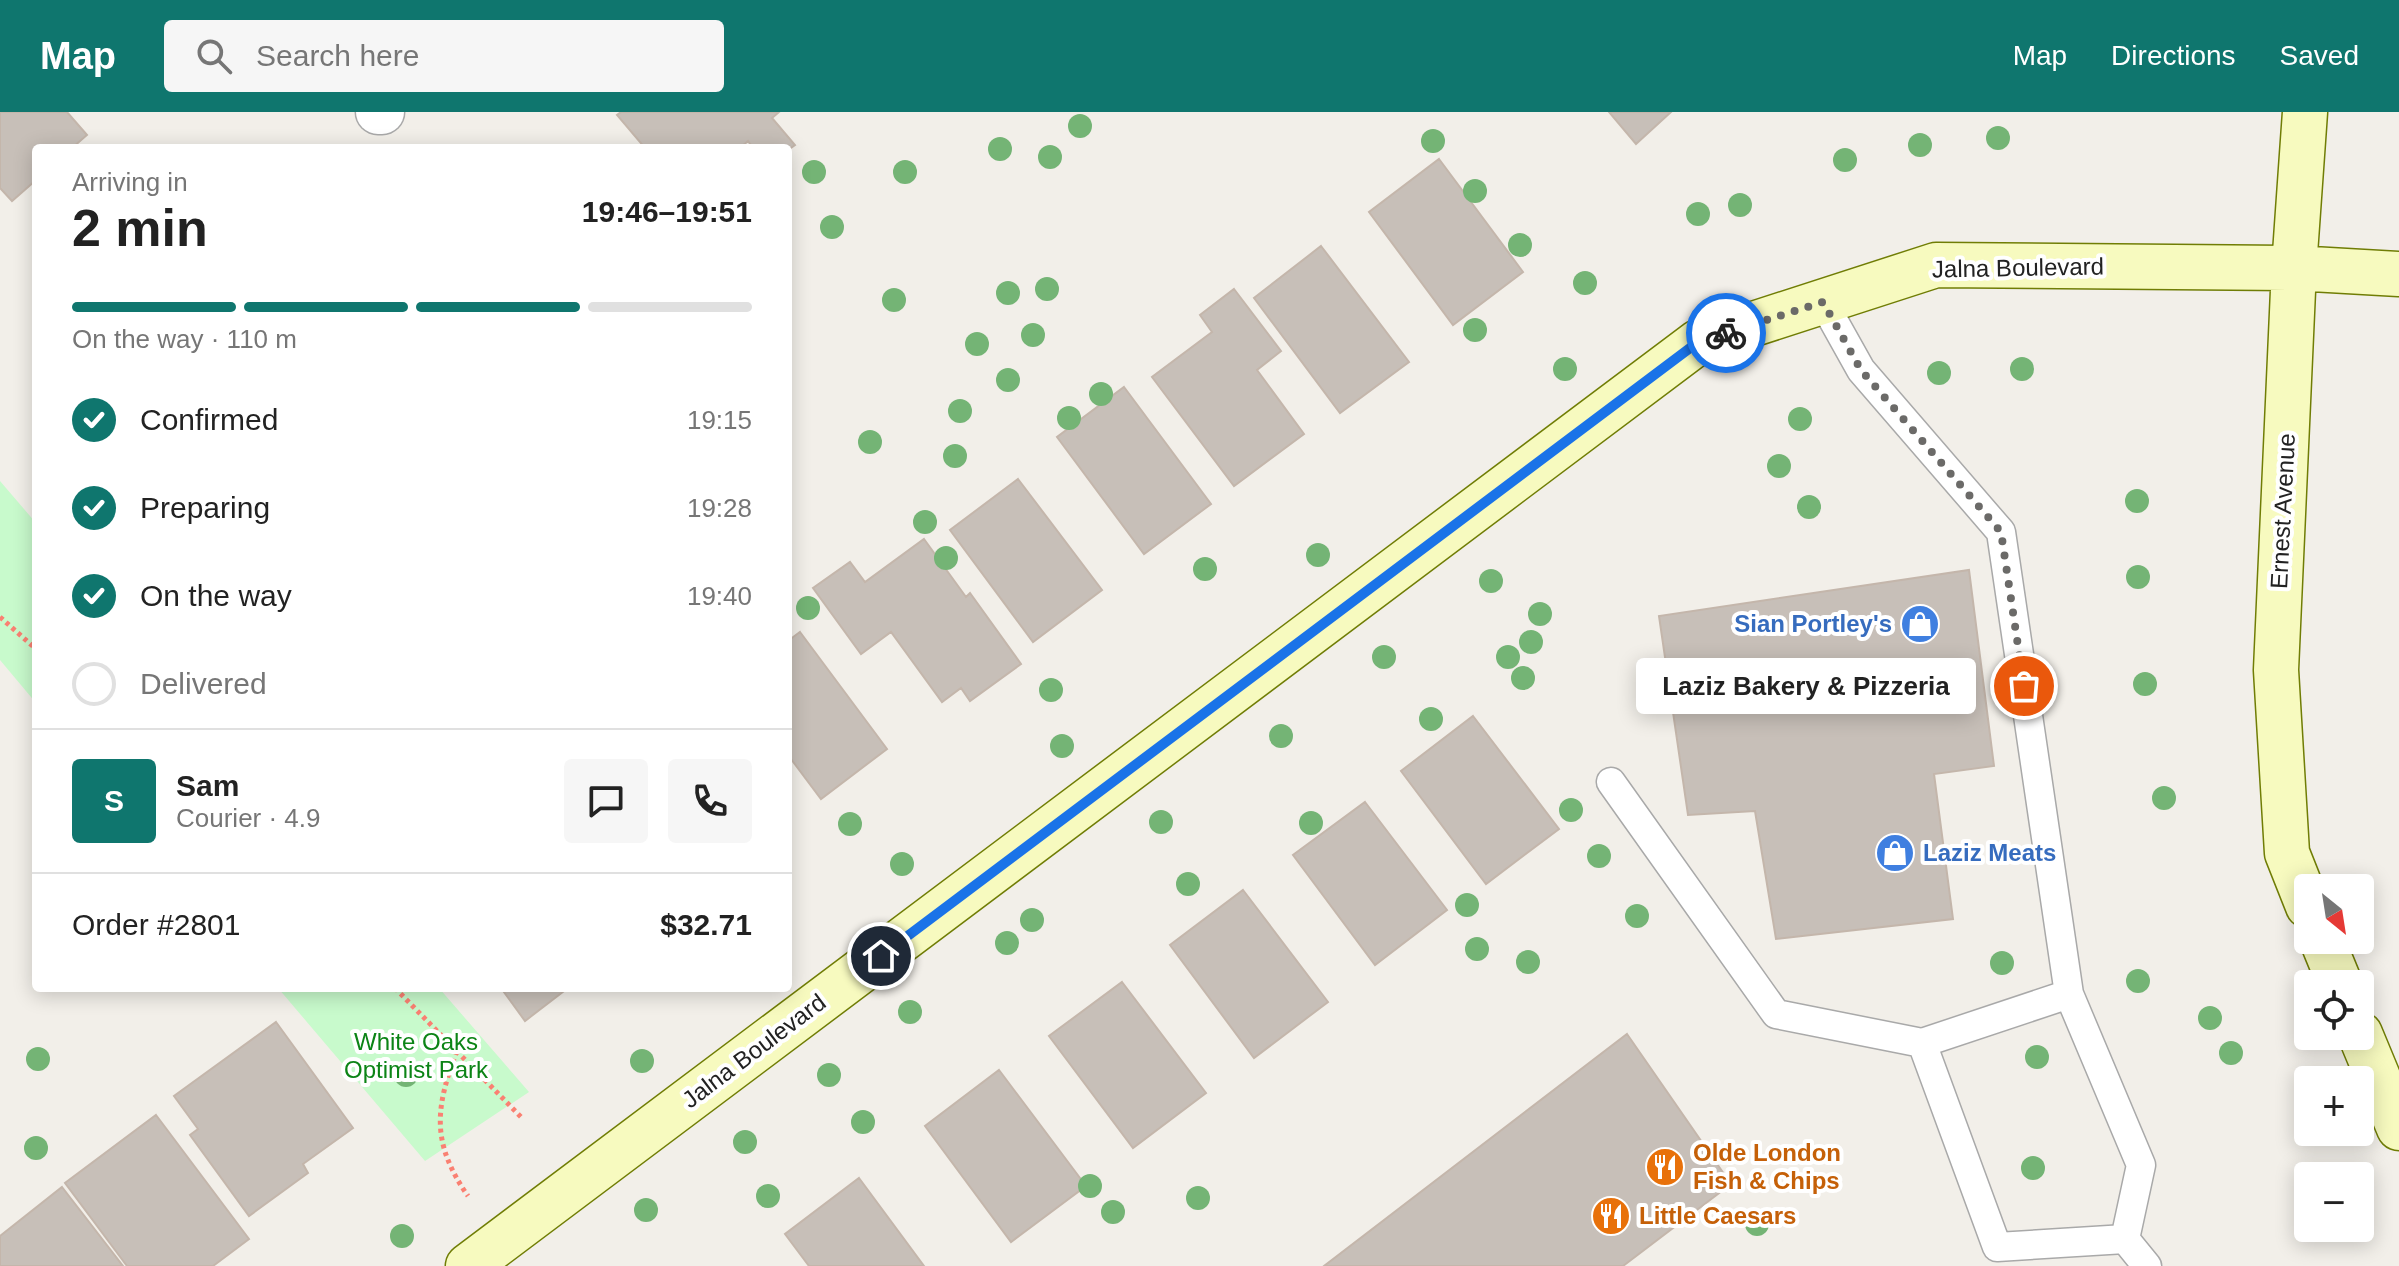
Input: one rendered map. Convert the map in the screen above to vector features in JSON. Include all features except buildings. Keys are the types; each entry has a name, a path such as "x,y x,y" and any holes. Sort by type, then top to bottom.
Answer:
{"street":[{"name":"Ernest Avenue","path":"2295,874 2287,853 2276,670 2294,268 2305,112"},
{"name":"Jalna Boulevard","path":"484,1254 1698,342 1936,265 2294,268 2399,274"},
{"path":"2367,1050 2399,1128"}],"lane":[{"path":"1823,302 1861,370 2001,532 2069,994 2141,1165 2125,1239"},
{"path":"1611,782 1776,1014 1922,1043 2069,994"},
{"path":"1922,1043 1997,1247 2125,1239"},
{"path":"2125,1239 2147,1266"}],"path":[{"path":"0,617 32,645"},
{"path":"399,992 523,1119"},
{"path":"457,1051 440,1095 441,1136 484,1254"}],"green space":[{"path":"0,481 32,518 32,698 0,660"},
{"name":"White Oaks Optimist Park","path":"281,992 442,992 529,1092 425,1161"}],"way so far":[{"path":"1726,333 1823,302 1861,370 2001,532 2024,686"}],"place":[{"name":"Sian Portley's","path":"1920,624"},
{"name":"Laziz Bakery & Pizzeria","path":"2024,686"},
{"name":"Laziz Meats","path":"1895,853"},
{"name":"Olde London Fish & Chips","path":"1665,1167"},
{"name":"Little Caesars","path":"1611,1216"}],"route":[{"path":"881,956 1698,342 1726,333"}]}
